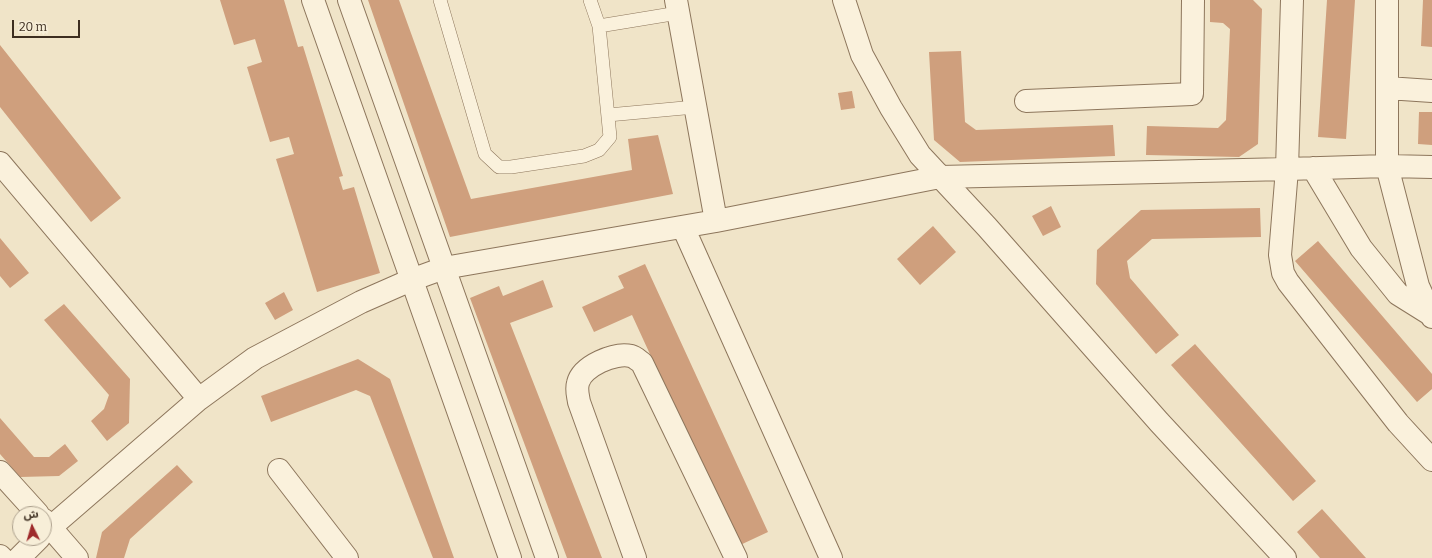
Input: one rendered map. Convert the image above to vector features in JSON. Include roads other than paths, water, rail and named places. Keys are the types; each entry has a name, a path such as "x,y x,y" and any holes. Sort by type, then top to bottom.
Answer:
{"street":[{"path":"314,0 510,558"},
{"path":"348,0 547,558"},
{"path":"844,0 862,55 891,108 920,155 987,227 1159,422 1285,558"},
{"path":"1026,101 1192,94 1194,0"},
{"path":"1292,0 1287,170 1280,255 1282,273 1398,423 1432,460"},
{"path":"1387,0 1387,166 1418,286 1431,315"},
{"path":"677,7 716,221"},
{"path":"1387,88 1432,91"},
{"path":"0,163 199,399"},
{"path":"52,519 199,399 255,358 361,302 444,268 716,221 940,177 1287,170 1387,166 1432,167"},
{"path":"1313,168 1361,248 1398,294 1431,315"},
{"path":"683,226 831,558"},
{"path":"635,558 582,409 577,390 578,381 587,370 595,364 610,358 632,356 642,362 736,558"},
{"path":"279,470 348,558"},
{"path":"0,472 27,506"},
{"path":"52,534 77,558"},
{"path":"19,558 28,546"}],"lane":[{"path":"440,0 485,154 498,167 511,167 584,156 599,150 610,137 599,26 590,0"},
{"path":"599,26 677,7"},
{"path":"608,115 695,107"}]}
